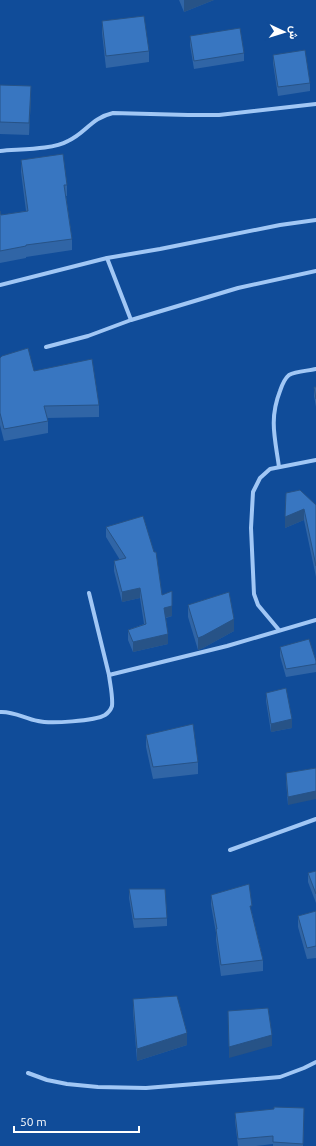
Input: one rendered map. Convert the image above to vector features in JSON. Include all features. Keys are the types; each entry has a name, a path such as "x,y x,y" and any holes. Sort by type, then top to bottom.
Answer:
{"street":[{"path":"0,151 56,146 62,144 76,137 102,116 112,113 188,115 219,114 316,104"},
{"path":"0,285 107,258 280,225 316,220"},
{"path":"107,258 131,320"},
{"path":"46,347 88,336 131,320 238,288 316,271"},
{"path":"279,467 273,427 274,407 280,389 284,380 290,375 316,369"},
{"path":"279,630 258,605 254,594 251,528 253,492 260,478 270,469 316,460"},
{"path":"0,712 14,713 38,721 52,723 95,718 104,716 109,712 112,706 109,675 89,593"},
{"path":"109,675 227,646 316,620"},
{"path":"230,850 316,819"},
{"path":"28,1073 47,1080 67,1084 98,1087 146,1088 280,1077 316,1062"}],"building":[{"path":"144,16 149,51 106,56 102,21"},
{"path":"240,28 244,53 194,61 190,36"},
{"path":"305,50 310,83 278,87 273,55"},
{"path":"0,85 31,86 29,123 0,122"},
{"path":"63,154 67,185 64,185 72,239 26,245 0,251 0,211 1,215 28,211 21,160"},
{"path":"28,348 34,371 92,359 99,405 44,406 48,421 4,429 0,413 0,358 2,356"},
{"path":"314,387 316,387 316,399"},
{"path":"300,490 316,505 316,566 304,509 285,517 286,493"},
{"path":"143,516 154,552 156,552 162,595 172,591 172,606 164,608 168,634 133,642 128,630 146,624 140,588 122,592 114,561 126,558 106,527"},
{"path":"229,592 234,619 198,638 188,605"},
{"path":"309,639 316,664 286,669 280,647"},
{"path":"286,688 292,719 271,724 266,693"},
{"path":"193,724 198,762 153,767 146,735"},
{"path":"316,768 316,791 288,797 286,773"},
{"path":"316,871 316,894 308,873"},
{"path":"249,884 252,906 250,906 263,960 221,965 211,895"},
{"path":"129,889 165,889 167,918 134,919"},
{"path":"316,911 316,946 307,948 298,916"},
{"path":"177,996 187,1033 137,1049 133,999"},
{"path":"268,1008 272,1035 229,1047 228,1011"},
{"path":"274,1107 304,1108 303,1144 273,1142 273,1136 238,1139 235,1113 274,1109"}]}
